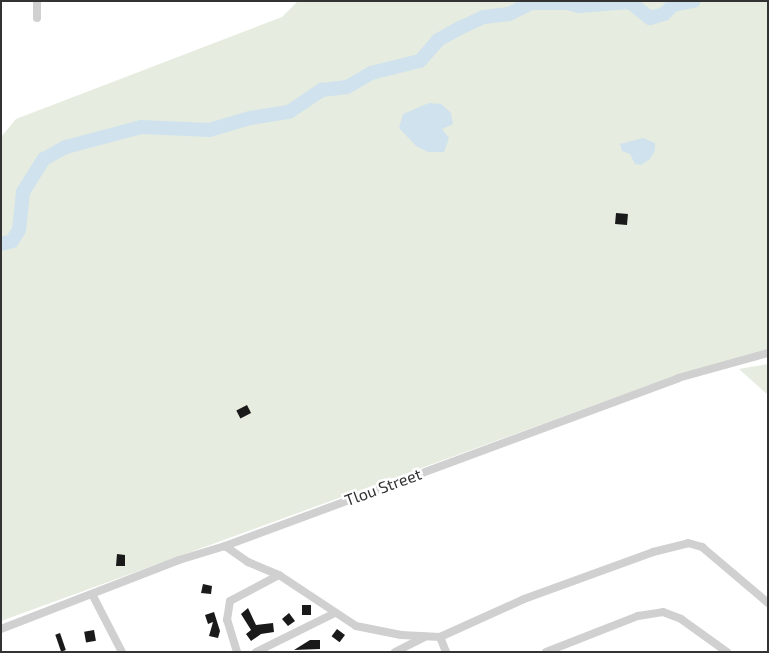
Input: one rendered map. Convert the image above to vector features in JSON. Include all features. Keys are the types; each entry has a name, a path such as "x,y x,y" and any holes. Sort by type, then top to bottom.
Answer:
{"street":[{"path":"37,1 37,18"},
{"name":"Tlou Street","path":"1,629 678,378 768,354"},
{"path":"226,546 248,562 297,584 356,626 424,637 440,637 534,596 654,552 688,543 702,548 768,603"},
{"path":"237,652 228,620 230,601 279,575"},
{"path":"92,594 122,652"},
{"path":"546,652 638,616 663,612 681,619 727,652"},
{"path":"256,652 336,613"},
{"path":"395,652 424,637"},
{"path":"440,637 446,652"}],"shaded area":[{"path":"298,1 768,1 768,351 680,374 1,621 1,137 16,119 282,17"},
{"path":"768,364 768,395 739,369"}],"water":[{"path":"429,103 441,104 451,113 453,124 442,129 449,138 444,152 428,152 416,146 399,128 403,114"},
{"path":"643,138 655,143 655,150 650,159 641,165 635,164 630,154 622,151 620,144"}],"building":[{"path":"616,213 628,214 627,225 615,224"},
{"path":"247,405 251,413 240,418 236,410"},
{"path":"117,554 125,555 125,566 116,566"},
{"path":"203,584 212,586 211,594 201,593"},
{"path":"302,605 311,605 311,615 302,615"},
{"path":"248,608 256,625 273,623 274,632 261,634 251,641 246,634 251,630 241,614"},
{"path":"214,612 220,631 218,638 209,636 213,622 208,624 205,615"},
{"path":"289,613 295,621 288,626 282,619"},
{"path":"337,629 345,635 340,642 332,636"},
{"path":"94,630 96,641 86,643 84,632"},
{"path":"60,633 66,650 61,652 55,635"},
{"path":"310,640 320,640 320,649 294,650"}],"waterway":[{"path":"1,244 12,241 19,230 23,192 44,159 66,147 141,127 209,130 250,118 289,112 322,90 347,87 371,73 420,61 438,40 460,28 484,17 509,14 532,3 567,3 579,6 630,2 650,18 664,14 673,5 694,1"}]}
